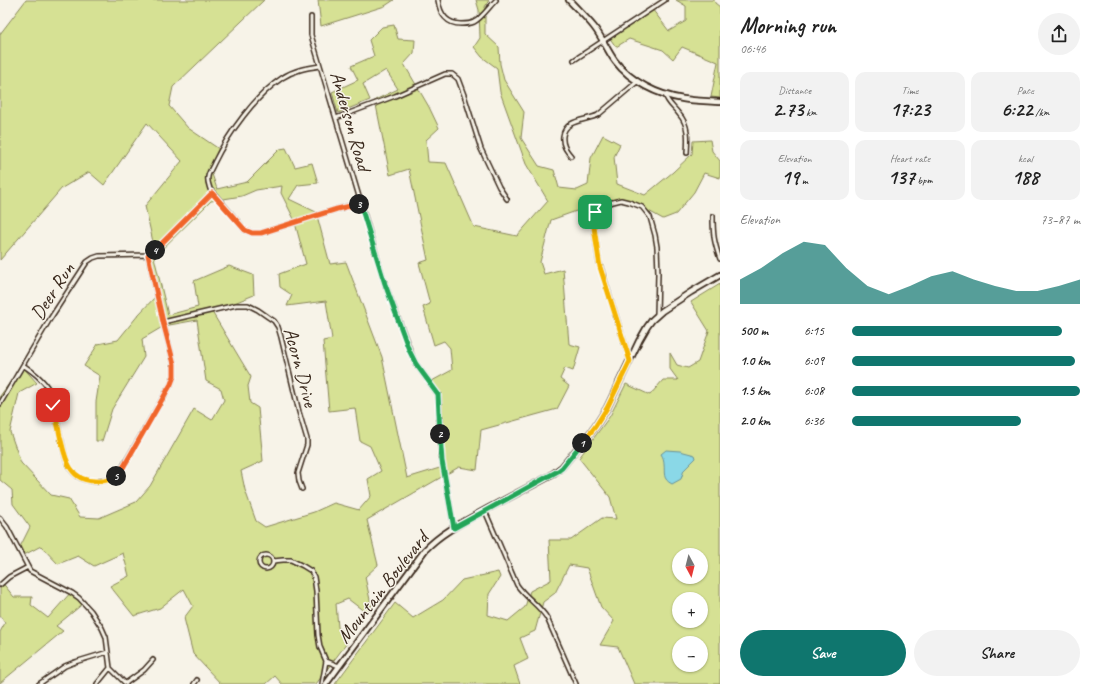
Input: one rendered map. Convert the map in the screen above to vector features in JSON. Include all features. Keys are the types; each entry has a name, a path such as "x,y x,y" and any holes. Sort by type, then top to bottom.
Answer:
{"street":[{"path":"438,0 439,8 445,19 459,24 478,20 496,0"},
{"path":"569,0 594,27 611,55 620,66 638,81 652,90 665,94 685,99 720,102"},
{"path":"574,60 665,0"},
{"name":"Anderson Road","path":"311,17 311,35 385,284 409,350 416,364 438,394 442,461 454,528"},
{"path":"320,66 297,70 287,75 270,87 250,107 226,141 208,175 208,183 212,193 245,230 252,233 261,233 360,203"},
{"path":"336,118 395,96 445,74 452,74 458,79 481,149 499,187 507,199"},
{"path":"571,156 565,148 563,141 564,132 568,126 574,122 598,115 638,81"},
{"path":"665,94 666,100 681,116 687,130 687,153"},
{"path":"23,365 42,380 49,390 66,459 72,470 81,478 96,482 118,475 173,379 175,370 148,255 212,193"},
{"path":"630,361 599,262 593,221 596,210 601,205 621,200 625,201 642,206 650,218 657,247 657,316"},
{"path":"713,216 714,243 720,259"},
{"name":"Deer Run","path":"0,404 52,315 87,262 98,256 148,255"},
{"name":"Mountain Boulevard","path":"326,684 425,550 442,535 562,468 595,427 607,408 647,327 657,316 691,292 720,275"},
{"name":"Acorn Drive","path":"163,322 244,304 258,310 274,321 281,337 307,439 307,445 298,473 302,489"},
{"path":"485,511 517,585 522,592 544,612 576,684"},
{"path":"0,518 7,527 28,567 33,573 72,593 85,603 102,628 106,637 110,668 126,684 144,670 153,660"},
{"path":"264,555 269,556 273,561 270,568 267,569 262,568 259,563 260,558 264,555"},
{"path":"273,561 291,560 311,571 314,577 318,635 320,647 326,661 322,684"},
{"path":"0,585 9,577 28,567"},
{"path":"39,684 65,666 108,652"},
{"path":"326,661 340,666"},
{"path":"97,684 110,668"},
{"path":"194,684 197,680"}],"green space":[{"path":"26,0 264,0 173,87 169,106 188,128 219,149 211,171 217,189 247,182 280,149 286,148 295,167 312,163 318,183 298,185 289,199 316,212 330,264 346,262 382,357 407,478 443,467 439,402 430,382 452,370 450,348 444,341 434,345 423,307 430,304 419,263 428,260 409,169 390,175 375,100 398,89 386,70 363,84 370,100 338,113 332,92 358,80 351,66 374,56 369,40 382,27 394,25 398,39 415,40 414,53 404,64 429,107 439,128 426,140 428,162 446,163 474,227 517,236 548,201 526,164 500,92 497,68 482,57 474,47 480,38 479,10 476,0 489,0 485,7 485,34 499,47 500,64 504,80 524,112 521,138 539,166 554,170 559,188 577,190 588,185 591,158 603,135 620,144 614,157 617,184 645,195 692,154 693,141 710,140 712,151 720,161 720,178 704,173 694,192 676,214 663,219 638,205 610,199 551,220 540,262 544,274 563,269 569,344 580,347 573,371 565,368 560,379 569,386 557,409 481,430 477,470 459,467 367,520 378,565 365,577 372,609 371,611 365,612 348,599 336,604 338,627 347,643 316,684 282,684 275,676 266,684 221,684 193,654 184,618 193,606 184,589 160,608 134,616 110,586 129,576 123,553 94,566 78,556 58,564 41,546 24,555 20,547 30,527 13,504 12,490 0,480 0,396 22,366 37,383 19,393 10,432 21,463 51,495 69,499 80,517 99,518 136,502 150,486 194,409 212,420 224,400 221,389 206,381 197,320 164,326 142,339 144,357 112,409 102,441 96,441 96,402 100,376 84,366 98,344 118,340 157,295 150,256 155,251 145,206 182,161 147,123 104,185 89,172 62,188 0,260 0,34","holes":["282,186 281,193 294,219 306,264 279,274 280,287 292,295 287,306 326,301 332,339 323,341 329,411 355,408 360,441 370,446 381,471 368,479 371,496 359,510 334,503 314,512 265,527 256,521 245,490 241,471 263,461 258,408 250,403 248,386 251,377 212,312 254,295 253,275 229,266 194,281 198,307 168,315 154,257 211,201 242,196 256,190"]},
{"path":"318,0 394,0 385,6 321,26"},
{"path":"676,0 714,0 720,7 720,98 711,97 718,62 682,47 673,59 663,50 629,39 616,47 609,37 652,9 669,31 686,21 686,6"},
{"path":"720,284 720,684 634,684 618,647 600,645 614,621 601,607 587,568 569,565 555,593 543,602 535,631 520,638 528,659 514,666 520,684 335,684 395,603 413,618 443,600 462,580 498,572 500,577 489,594 488,615 508,621 525,607 530,591 551,580 549,540 571,540 602,518 616,519 610,497 579,458 610,416 626,384 650,395 663,380 678,380 670,369 670,353 677,365 688,368 698,362 709,331 691,302"},
{"path":"1,581 14,597 32,597 31,605 48,618 72,591 85,602 56,626 63,631 0,683 0,632 5,623 0,616"}],"water":[{"path":"666,450 680,451 695,455 696,458 684,470 681,479 672,484 665,478 664,461 661,454"}],"route":[{"path":"53,405 66,459 74,473 88,481 96,482 118,475 171,384 175,370 148,255 212,193 247,232 252,233 261,233 360,203 385,284 409,350 416,364 438,394 442,461 454,528 562,468 595,427 607,408 630,361 600,267 593,221 595,212"}]}
